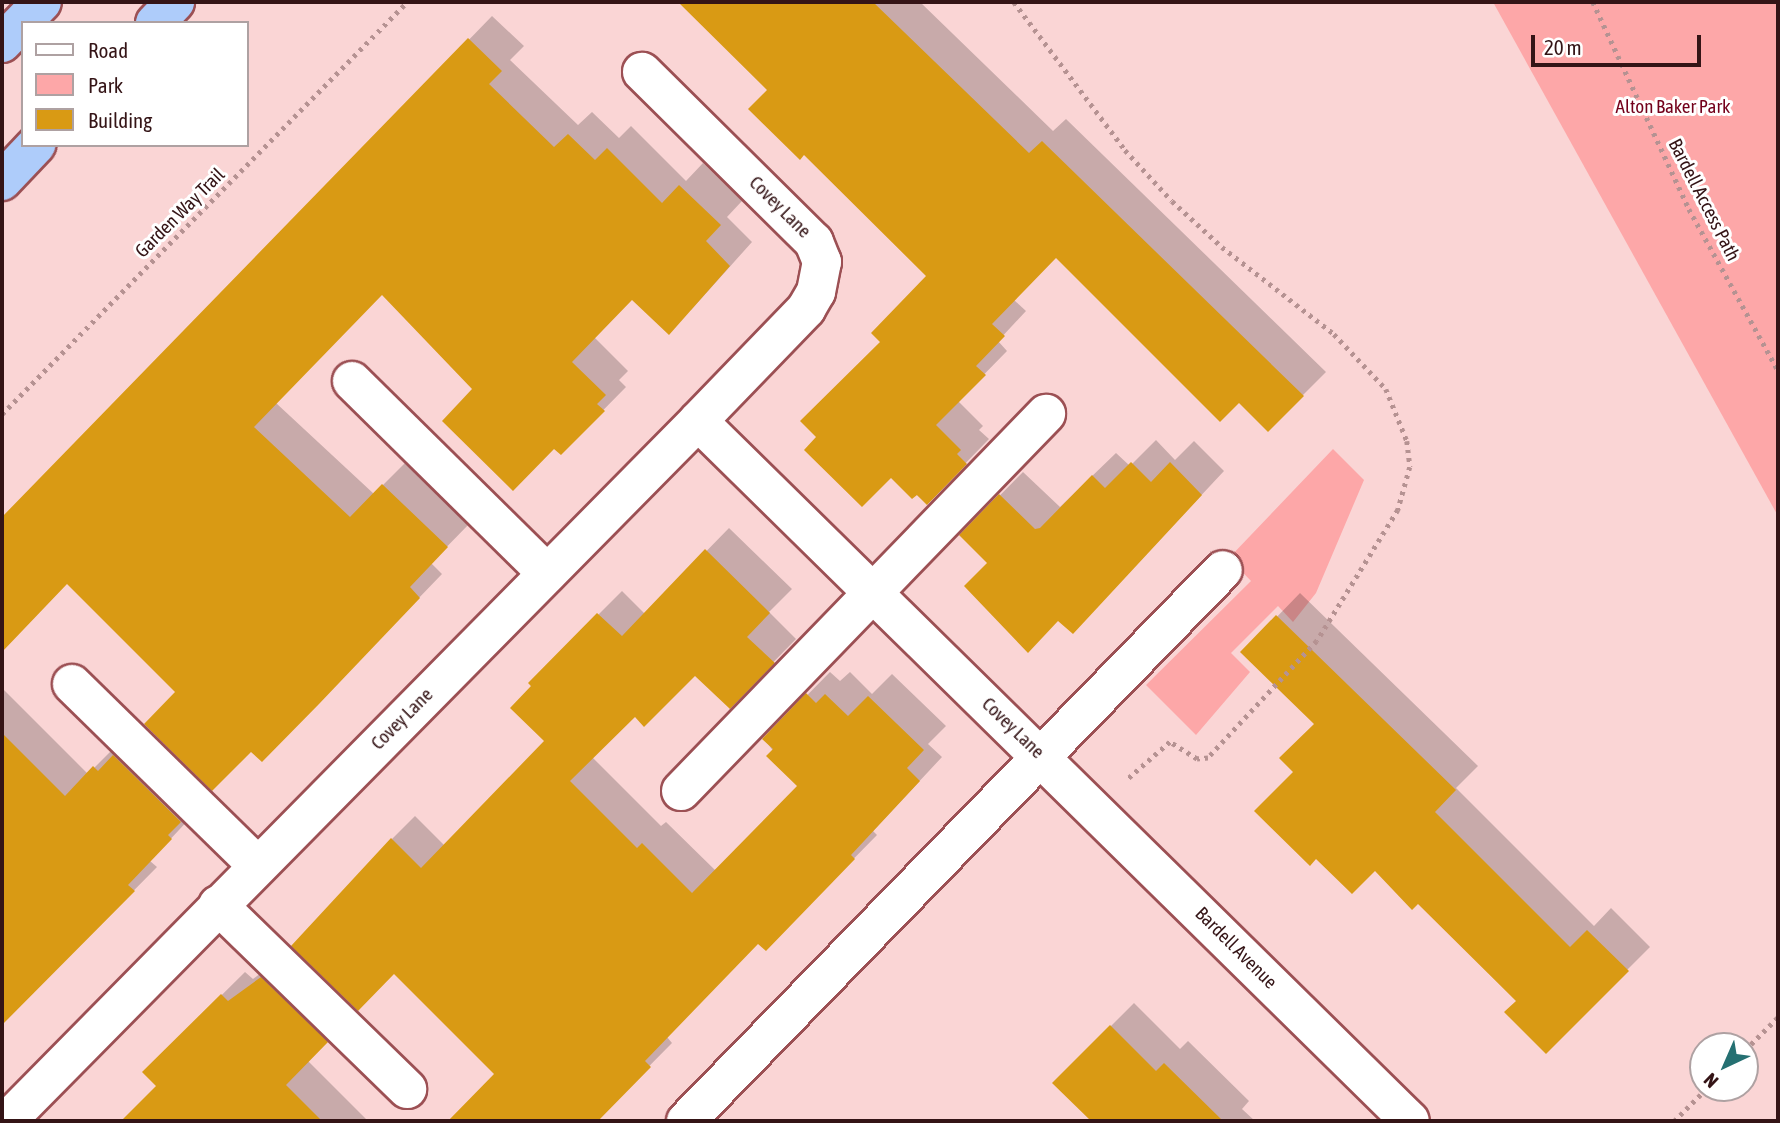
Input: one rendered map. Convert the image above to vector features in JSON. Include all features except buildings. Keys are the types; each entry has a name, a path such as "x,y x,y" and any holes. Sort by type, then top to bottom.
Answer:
{"highway":[{"path":"23,21 42,2"},
{"path":"157,21 175,2"},
{"path":"2,43 21,24"},
{"path":"2,181 34,147"}],"street":[{"name":"Covey Lane","path":"7,1121 806,309 823,275 822,262 802,228 642,72"},
{"path":"352,381 547,573"},
{"path":"681,791 1046,414"},
{"name":"Covey Lane","path":"698,421 1051,766"},
{"path":"686,1121 1051,766 1223,570"},
{"path":"72,684 257,865"},
{"name":"Bardell Avenue","path":"1051,766 1410,1121"},
{"path":"218,905 407,1089"}],"path":[{"name":"Garden Way Trail","path":"2,414 407,2"},
{"path":"1014,2 1125,150 1172,201 1222,247 1334,334 1386,389 1407,441 1410,467 1398,510 1317,641 1208,758 1197,759 1170,742 1097,810"},
{"name":"Bardell Access Path","path":"1593,2 1689,208 1778,370"},
{"path":"1759,1036 1778,1017"},
{"path":"1674,1121 1693,1102"}],"green space":[{"name":"Alton Baker Park","path":"1493,2 1778,2 1778,516"},
{"path":"1333,449 1364,480 1316,593 1293,622 1278,606 1231,653 1250,672 1196,735 1146,685 1251,581 1229,558"}]}
